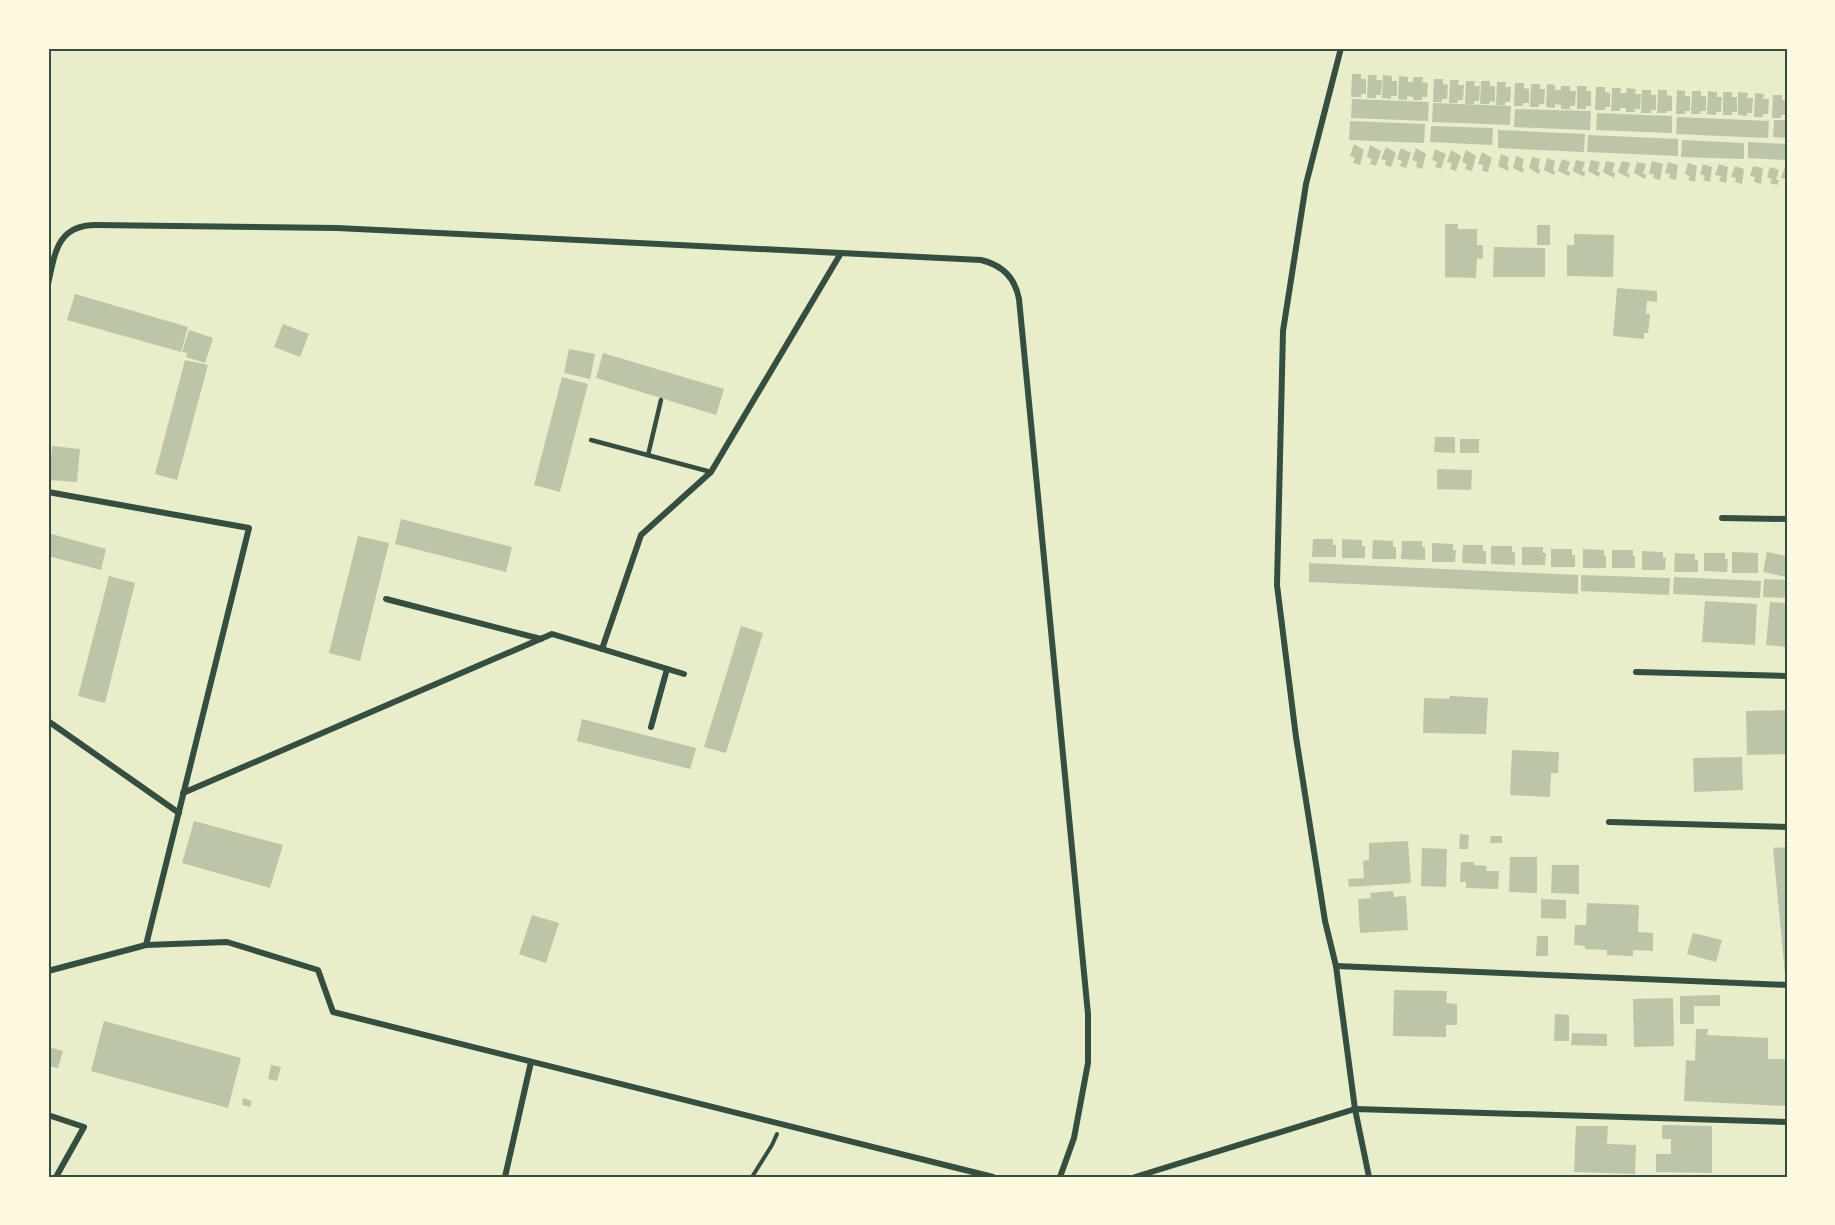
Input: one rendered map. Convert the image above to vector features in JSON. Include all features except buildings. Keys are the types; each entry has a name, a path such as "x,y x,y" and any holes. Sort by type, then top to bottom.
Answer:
{"street":[{"path":"1341,48 1306,184 1283,331 1277,585 1325,921 1336,966 1355,1109 1369,1177"},
{"path":"48,284 56,250 61,240 76,228 86,225 337,228 981,260 1000,267 1014,281 1017,290 1088,1014 1088,1063 1074,1138 1059,1177"},
{"path":"602,649 641,535 711,472 841,253"},
{"path":"48,492 249,528 146,945"},
{"path":"1722,518 1787,519"},
{"path":"386,599 542,639"},
{"path":"183,793 552,634 684,674"},
{"path":"651,727 667,669"},
{"path":"1636,672 1787,676"},
{"path":"48,721 179,813"},
{"path":"1609,822 1787,827"},
{"path":"48,971 146,945 226,942 318,970 333,1012 993,1177"},
{"path":"1336,966 1787,985"},
{"path":"505,1177 531,1062"},
{"path":"1135,1177 1355,1109 1787,1122"},
{"path":"48,1115 84,1127 56,1177"}],"lane":[{"path":"648,455 661,400"},
{"path":"591,440 711,472"}],"path":[{"path":"752,1177 772,1145 781,1124"}]}
